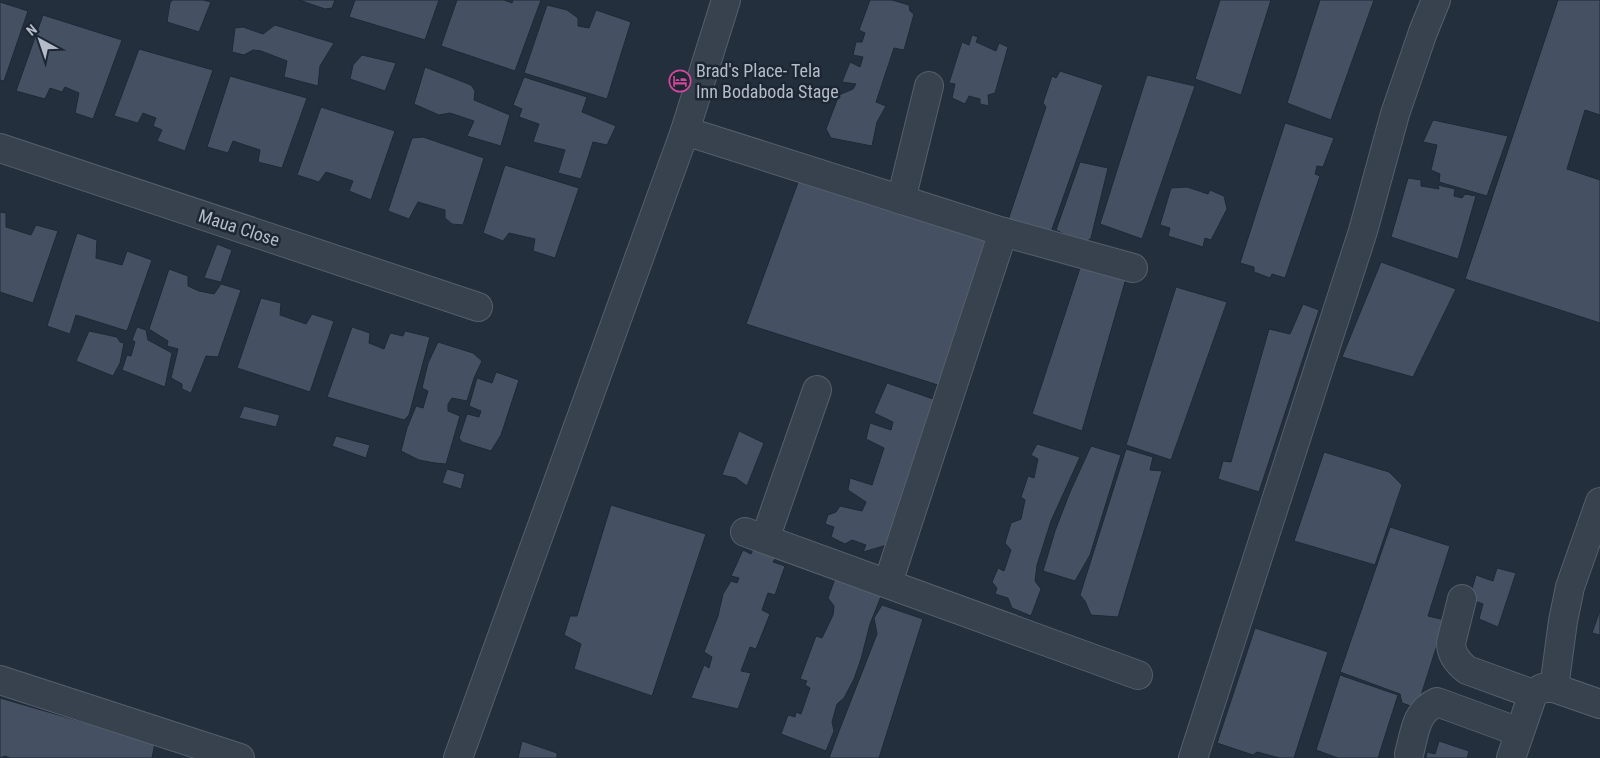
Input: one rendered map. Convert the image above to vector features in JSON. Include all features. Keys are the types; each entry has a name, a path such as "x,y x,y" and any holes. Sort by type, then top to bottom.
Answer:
{"street":[{"path":"458,758 685,131 726,0"},
{"path":"1193,758 1363,231 1395,114 1436,0"},
{"path":"901,200 929,86"},
{"path":"685,131 1003,232 1133,268"},
{"name":"Maua Close","path":"0,148 478,307"},
{"path":"888,584 1003,232"},
{"path":"817,390 755,536 1138,675"},
{"path":"1511,758 1519,732 1543,691 1563,621 1570,587 1600,502"},
{"path":"1462,599 1451,649 1458,662 1467,670 1543,691 1600,704"},
{"path":"0,680 240,758"},
{"path":"1409,754 1421,714 1428,706 1437,702 1519,732"}],"building":[{"path":"172,0 203,0 211,2 199,32 167,22"},
{"path":"299,0 335,0 332,8 325,9"},
{"path":"355,0 439,0 425,40 349,17"},
{"path":"457,0 504,0 512,3 513,0 541,0 515,71 441,46"},
{"path":"870,0 892,0 909,5 910,11 914,14 904,50 894,48 876,102 886,106 877,122 872,146 831,138 826,129 839,95 853,89 856,84 842,82 850,62 860,67 863,57 853,55 856,42 862,42 865,33 859,30"},
{"path":"1220,0 1271,0 1241,95 1195,79"},
{"path":"1320,0 1374,0 1331,120 1287,103"},
{"path":"1558,0 1600,0 1600,115 1585,110 1567,169 1600,180 1600,323 1465,279"},
{"path":"0,2 28,11 4,81 0,80"},
{"path":"547,5 567,10 578,18 578,26 589,28 596,10 631,22 607,99 524,73"},
{"path":"43,15 122,40 93,119 75,113 79,93 65,87 62,92 50,88 45,99 16,91"},
{"path":"275,25 334,43 320,66 318,86 284,77 287,61 261,51 253,50 244,55 232,52 235,28 243,27 263,34"},
{"path":"972,35 978,37 976,42 996,51 999,43 1008,47 995,93 988,95 989,106 980,104 980,99 969,96 965,104 952,98 955,84 949,83 962,42 969,45"},
{"path":"139,49 213,70 185,151 157,141 162,130 153,126 156,118 143,113 138,123 114,116"},
{"path":"362,55 396,63 385,91 350,79 353,65"},
{"path":"425,67 471,85 475,91 474,100 510,115 501,146 467,136 474,121 450,113 439,115 414,104"},
{"path":"1060,71 1103,85 1050,235 1007,223 1046,107 1043,103 1052,76 1056,78"},
{"path":"1147,75 1195,86 1142,239 1100,224"},
{"path":"230,76 307,98 282,168 258,162 260,150 233,141 228,153 207,147"},
{"path":"524,77 587,97 582,112 616,126 607,145 593,142 581,179 558,173 565,150 533,142 539,124 519,117 522,109 513,105"},
{"path":"321,107 395,131 371,200 349,191 353,181 326,172 319,182 297,175"},
{"path":"1433,120 1508,136 1487,196 1439,182 1440,174 1431,170 1437,145 1423,142"},
{"path":"1285,123 1334,138 1323,167 1317,166 1315,174 1320,176 1285,278 1272,274 1270,278 1254,272 1254,267 1240,263"},
{"path":"423,137 484,158 463,225 452,224 445,218 445,210 418,202 409,219 388,211 412,138"},
{"path":"1080,162 1108,168 1091,238 1084,244 1056,230"},
{"path":"505,165 579,188 555,258 533,251 535,239 509,233 503,241 483,233"},
{"path":"800,177 981,233 990,245 941,386 746,324"},
{"path":"1408,178 1421,180 1421,186 1439,189 1438,185 1455,189 1454,196 1462,198 1465,194 1476,196 1458,259 1391,237"},
{"path":"1187,187 1208,194 1210,190 1224,196 1227,209 1211,240 1205,238 1203,247 1168,236 1170,228 1160,225 1171,188"},
{"path":"0,212 6,213 6,227 31,235 36,225 58,231 33,303 0,292"},
{"path":"77,233 97,240 96,258 122,265 127,251 152,260 127,331 76,315 70,334 47,326"},
{"path":"217,244 232,250 221,282 204,278"},
{"path":"1082,262 1127,275 1082,431 1032,414"},
{"path":"1381,262 1456,289 1413,377 1342,357"},
{"path":"169,269 188,276 188,286 199,291 214,294 221,284 241,290 218,357 206,356 191,393 182,389 182,384 171,378 178,349 167,346 168,341 149,329"},
{"path":"1176,287 1227,302 1171,460 1126,445"},
{"path":"261,298 281,303 280,315 306,324 312,314 334,321 310,392 237,368"},
{"path":"1303,304 1319,310 1259,492 1218,479 1223,461 1231,462 1269,329 1290,334"},
{"path":"137,327 146,330 148,340 172,353 165,387 122,370 127,355 131,356 135,342 132,340"},
{"path":"352,327 370,333 369,343 384,349 390,333 403,336 405,331 430,337 409,415 404,420 327,397"},
{"path":"89,331 117,337 120,342 124,343 120,363 113,376 76,361"},
{"path":"438,342 473,353 482,361 474,378 467,401 452,398 448,404 448,411 460,416 446,464 419,460 401,451 407,428 416,406 423,408 428,391 422,388 428,363"},
{"path":"496,372 519,380 501,435 491,451 462,442 459,438 467,414 479,417 481,411 469,406 477,378 492,383"},
{"path":"887,383 939,401 887,545 863,552 866,545 852,540 845,544 831,537 834,527 825,524 828,515 836,512 840,506 862,511 866,502 848,490 850,478 872,485 884,448 866,439 870,423 891,430 893,422 874,413"},
{"path":"244,406 280,415 276,427 239,418"},
{"path":"739,431 764,443 747,486 736,478 722,475"},
{"path":"336,436 370,445 366,458 332,446"},
{"path":"1037,444 1080,457 1051,521 1037,565 1035,581 1041,589 1031,616 1012,608 1008,598 995,594 997,588 992,582 998,568 1004,571 1011,550 1005,543 1011,523 1021,519 1025,500 1021,497 1028,476 1034,478 1038,459 1031,455"},
{"path":"1091,446 1121,455 1090,555 1075,581 1043,571 1055,531"},
{"path":"1126,449 1153,457 1150,470 1162,471 1118,617 1091,615 1080,595"},
{"path":"1324,452 1389,472 1402,485 1375,565 1294,541"},
{"path":"447,469 465,474 461,489 442,483"},
{"path":"611,505 706,534 652,696 574,669 581,644 564,635 570,616 577,616"},
{"path":"1390,527 1450,546 1428,616 1445,620 1417,708 1402,703 1400,694 1340,672"},
{"path":"753,549 776,557 773,562 785,566 775,595 768,593 762,610 770,614 756,649 750,647 741,671 751,673 738,709 691,698 704,665 709,668 712,657 704,652 718,616 723,594 731,581 737,583 739,578 731,576 743,550 751,554"},
{"path":"1497,568 1516,573 1498,627 1479,619 1483,604 1469,599 1476,575 1493,581"},
{"path":"836,576 882,594 870,624 854,679 844,698 837,704 832,722 834,731 826,751 781,734 788,715 795,717 796,712 801,714 810,688 805,685 807,681 800,679 816,636 822,638 833,615 834,606 828,598"},
{"path":"882,605 923,619 879,758 829,758 877,634 874,618"},
{"path":"1600,610 1600,635 1592,633"},
{"path":"1255,628 1328,652 1294,758 1280,758 1257,752 1253,755 1217,743"},
{"path":"1340,675 1398,695 1378,758 1338,758 1316,750"},
{"path":"0,698 155,743 152,758 10,758 5,756 0,758"},
{"path":"522,741 557,753 557,758 518,758"},
{"path":"1439,741 1469,751 1467,758 1426,758 1427,752 1435,754"}],"place":[{"name":"Brad's Place- Tela Inn Bodaboda Stage","path":"680,81"}]}
